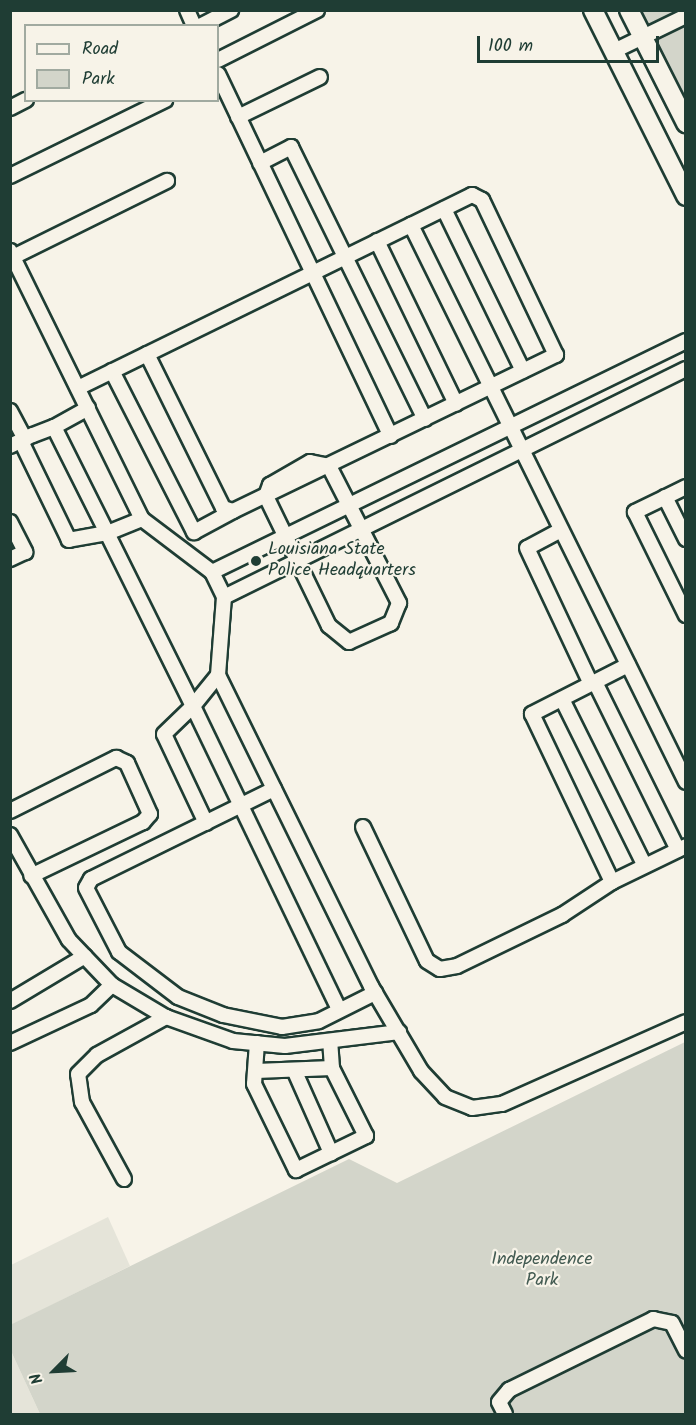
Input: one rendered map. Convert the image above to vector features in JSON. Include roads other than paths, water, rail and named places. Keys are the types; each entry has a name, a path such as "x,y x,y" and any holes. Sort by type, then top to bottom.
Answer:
{"main road":[{"path":"594,10 686,196"},
{"path":"629,10 686,123"}],"street":[{"path":"187,10 193,24"},
{"path":"204,24 231,10"},
{"path":"219,59 317,10"},
{"path":"614,51 686,16"},
{"path":"219,76 391,436"},
{"path":"238,117 320,77"},
{"path":"10,108 24,101"},
{"path":"10,176 161,102"},
{"path":"260,163 291,147 343,257 425,419"},
{"path":"167,181 13,260 142,519 213,572 224,597 218,675 375,993 399,1032 445,1097 472,1108 502,1104 686,1022"},
{"path":"78,388 112,371 147,354 312,272 472,195 482,200 556,355 194,531 112,371"},
{"path":"444,209 523,371"},
{"path":"411,225 686,782"},
{"path":"377,241 456,404"},
{"path":"213,572 686,341"},
{"path":"147,354 223,508 233,512"},
{"path":"224,597 686,369"},
{"path":"19,442 54,427 88,408"},
{"path":"10,411 19,442 69,540 107,533 142,519"},
{"path":"54,427 193,706 339,1011"},
{"path":"266,496 339,639 349,642 390,623 399,603 364,528 329,465"},
{"path":"686,487 635,512 686,615"},
{"path":"665,497 686,539"},
{"path":"10,522 25,552 10,560"},
{"path":"363,827 427,961 440,969 458,966 562,915 612,882 682,848 593,683 527,548 561,530"},
{"path":"612,882 532,714 628,665"},
{"path":"206,823 164,734 193,706 218,675"},
{"path":"562,699 645,866"},
{"path":"10,811 116,758 127,763 150,813 143,822 31,876"},
{"path":"274,789 91,879 86,888 118,952 178,997 223,1015 282,1027 339,1011 375,993"},
{"path":"10,834 31,876 85,956 112,985 166,1017 233,1041 257,1043 330,1042 399,1032"},
{"path":"10,1001 85,956"},
{"path":"10,1043 91,1005 112,985"},
{"path":"124,1179 82,1102 78,1074 97,1055 166,1017"},
{"path":"257,1043 254,1084 296,1170 366,1136 332,1068 330,1042"},
{"path":"256,1071 295,1072 332,1068"},
{"path":"295,1072 331,1153"},
{"path":"505,1414 499,1402 509,1390 653,1319 672,1323 686,1351"}],"place":[{"name":"Louisiana State Police Headquarters","path":"256,561"}],"park label":[{"name":"Independence Park","path":"542,1271"}]}
